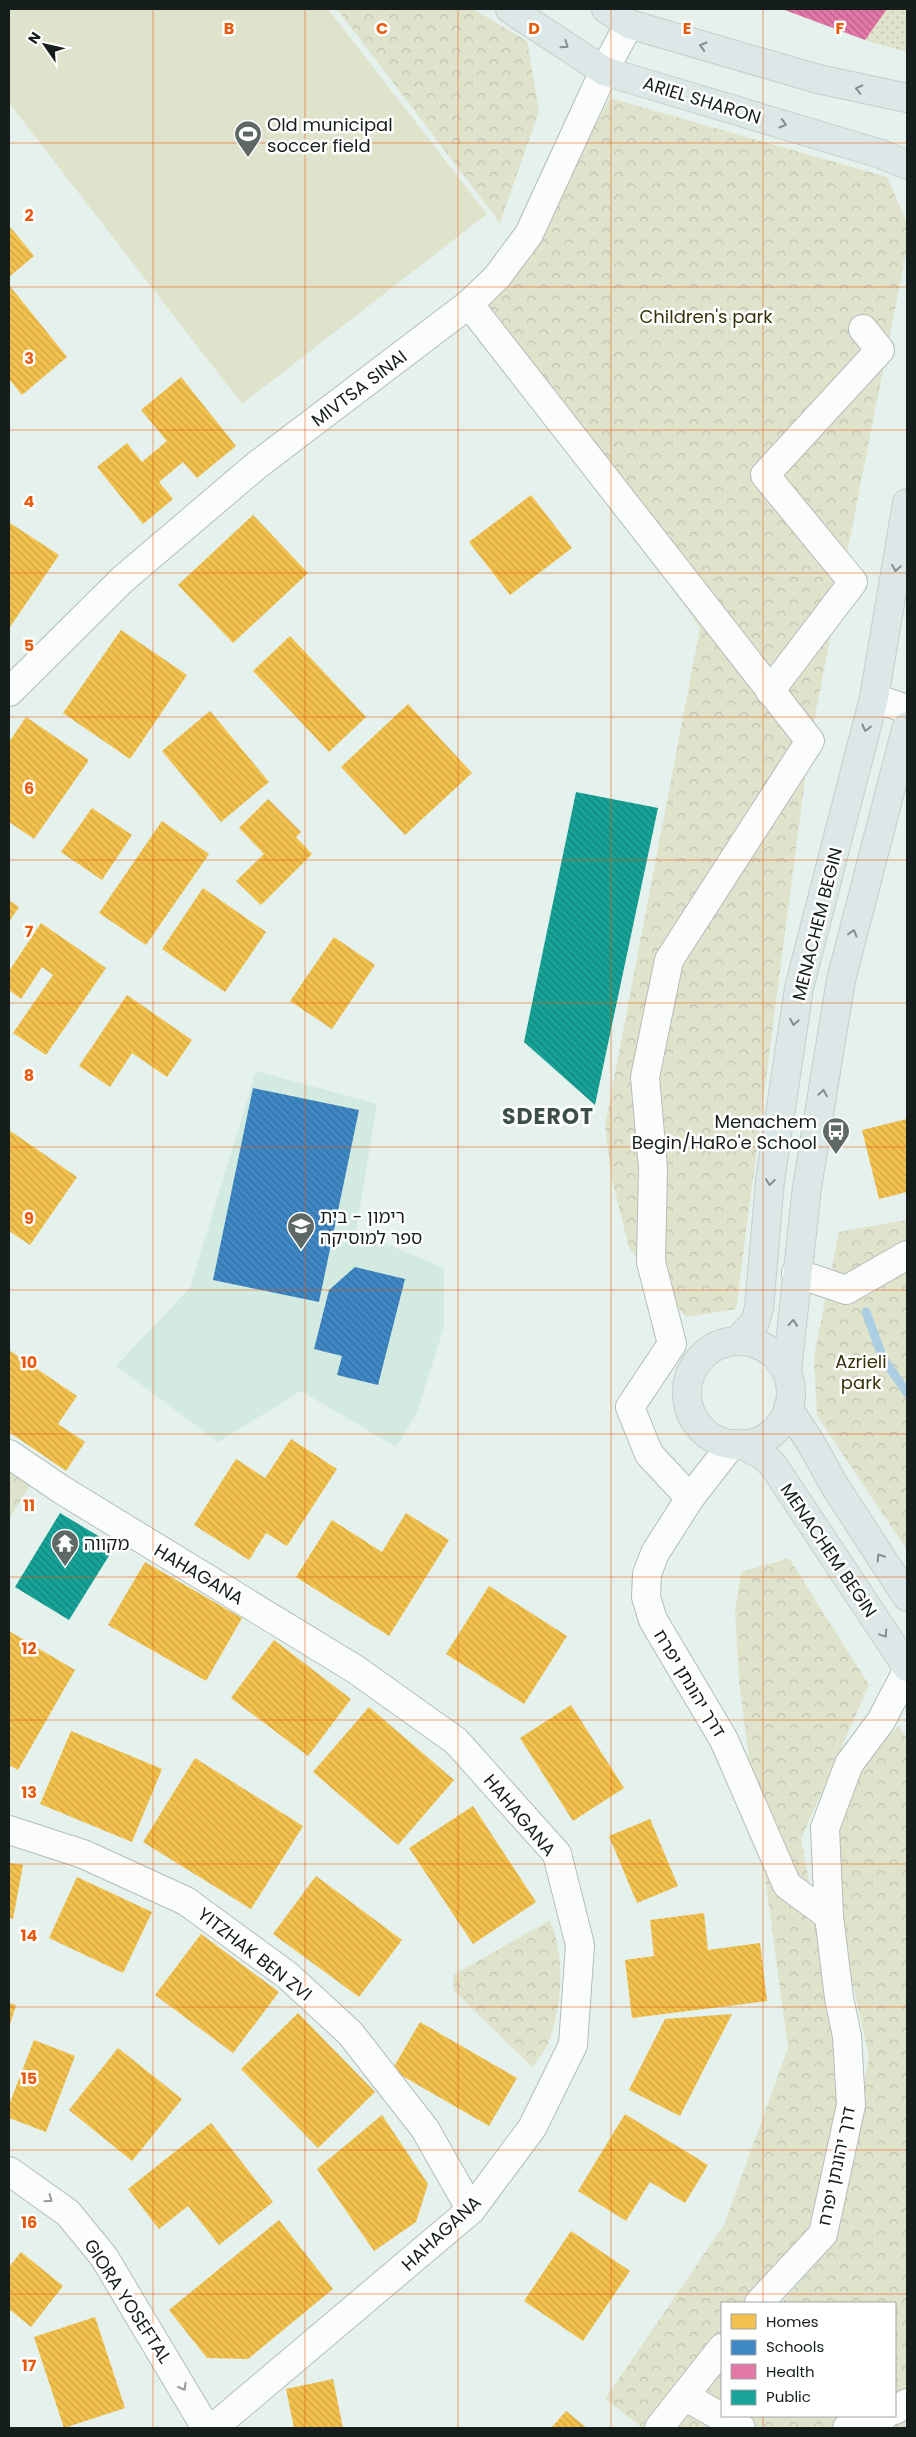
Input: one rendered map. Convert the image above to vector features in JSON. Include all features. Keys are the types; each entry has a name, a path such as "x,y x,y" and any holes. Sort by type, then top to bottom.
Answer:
{"main road":[{"name":"ARIEL SHARON","path":"510,9 604,71 881,154 907,165"},
{"path":"606,9 629,24 818,79 907,98"},
{"name":"MENACHEM BEGIN","path":"737,1341 755,1322 759,1308 770,1181 799,988 874,698 907,503"},
{"name":"MENACHEM BEGIN","path":"787,1371 793,1326 796,1273 807,1187 841,980 907,726"},
{"path":"737,1341 752,1343 766,1349 781,1362 787,1371 790,1384 788,1408 780,1424 769,1434 755,1441 736,1444 715,1439 696,1423 689,1408 687,1392 690,1375 696,1364 716,1346 737,1341"},
{"path":"788,1408 836,1488 907,1597"},
{"name":"MENACHEM BEGIN","path":"736,1444 761,1454 773,1465 907,1667"}],"street":[{"name":"MIVTSA SINAI","path":"9,692 123,579 257,465 469,304 497,277 529,234 604,71 629,24"},
{"path":"469,304 810,741 669,960 645,1077 653,1168 651,1262 672,1344 630,1407 648,1454 690,1498"},
{"path":"770,691 853,582 765,475 880,350 863,329"},
{"path":"874,698 907,709"},
{"path":"796,1273 846,1290 907,1255"},
{"name":"דרך יהונתן יפרח","path":"736,1444 690,1498 655,1553 648,1574 646,1597 653,1620 724,1740 787,1885 829,1916"},
{"name":"HAHAGANA","path":"9,1454 62,1490 356,1669 456,1741 557,1854 580,1945 574,2044 532,2128 471,2210 213,2428"},
{"name":"דרך יהונתן יפרח","path":"760,2302 823,2234 851,2105 847,2036 839,1998 829,1916 825,1828 849,1764 880,1722 907,1671"},
{"name":"YITZHAK BEN ZVI","path":"9,1830 83,1854 186,1901 287,1974 350,2033 425,2129 471,2210"},
{"name":"GIORA YOSEFTAL","path":"9,2171 68,2213 104,2258 206,2428"},
{"path":"659,2428 721,2349"},
{"path":"684,2396 721,2417"},
{"path":"896,2409 907,2403"},
{"path":"721,2417 741,2428"},
{"path":"847,2428 882,2417"}],"shaded area":[{"name":"רימון - בית ספר למוסיקה","path":"256,1071 377,1104 356,1231 444,1268 444,1327 416,1415 396,1447 301,1391 218,1442 116,1366 190,1288"}],"green space":[{"name":"Old municipal soccer field","path":"9,9 328,9 487,214 242,404 9,103"},
{"path":"337,9 473,9 527,41 539,111 500,223"},
{"path":"887,9 907,9 907,52 865,40"},
{"name":"Children's park","path":"610,98 887,177 907,223 907,248 810,741 736,1309 686,1317 629,1248 611,1175 605,1126 700,628 590,462 469,321 531,248"},
{"name":"Azrieli park","path":"907,1220 907,1550 817,1416 814,1356 839,1232"},
{"path":"9,1461 35,1478 9,1519"},
{"path":"789,1558 869,1685 801,1839 839,2040 840,2120 813,2223 749,2302 721,2302 721,2336 647,2428 643,2428 605,2399 724,2225 788,2048 739,1682 735,1612 741,1572"},
{"path":"899,1726 907,1738 907,2428 673,2428 721,2372 721,2417 896,2417 896,2302 782,2302 836,2241 869,2057 833,1895 836,1835 860,1761"},
{"path":"550,1920 555,1934 560,1964 559,1995 554,2026 549,2041 532,2067 454,1991 453,1975"}],"building: Homes":[{"path":"11,228 34,256 9,277 9,230"},
{"path":"9,285 67,357 22,395 9,379"},
{"path":"181,377 236,446 197,478 183,462 159,482 173,499 143,524 97,467 127,443 142,462 167,441 141,410"},
{"path":"531,495 572,548 510,595 469,542"},
{"path":"253,515 308,573 233,643 178,585"},
{"path":"10,523 59,555 10,627 9,525"},
{"path":"121,630 187,675 130,759 63,713"},
{"path":"290,636 366,717 329,752 253,671"},
{"path":"408,704 472,773 405,835 341,767"},
{"path":"210,711 269,782 221,822 162,751"},
{"path":"26,717 89,760 34,839 9,822 9,742"},
{"path":"268,799 301,832 296,837 312,854 261,905 236,881 264,854 239,828"},
{"path":"92,808 132,835 102,880 61,852"},
{"path":"162,821 209,854 146,945 99,913"},
{"path":"203,888 266,932 225,992 162,949"},
{"path":"9,900 19,907 9,922"},
{"path":"41,923 106,968 46,1055 13,1033 53,975 42,967 21,999 9,990 9,971"},
{"path":"334,937 375,965 332,1029 290,1001"},
{"path":"127,995 192,1040 167,1077 132,1053 110,1087 79,1066"},
{"path":"907,1119 907,1192 879,1199 862,1130"},
{"path":"9,1130 77,1177 30,1245 9,1231"},
{"path":"9,1350 77,1396 58,1424 85,1442 66,1471 9,1432"},
{"path":"291,1439 337,1469 287,1546 266,1533 249,1560 194,1525 236,1459 265,1478"},
{"path":"406,1513 449,1540 389,1636 296,1577 332,1520 382,1552"},
{"path":"145,1562 242,1618 206,1681 108,1625"},
{"path":"489,1586 567,1636 524,1704 446,1654"},
{"path":"9,1631 75,1670 18,1770 9,1765"},
{"path":"274,1640 351,1699 308,1756 231,1698"},
{"path":"571,1705 624,1788 573,1821 520,1738"},
{"path":"369,1707 454,1780 398,1845 313,1772"},
{"path":"71,1731 162,1769 132,1842 40,1804"},
{"path":"195,1758 303,1826 251,1909 143,1842"},
{"path":"473,1806 536,1902 473,1944 409,1848"},
{"path":"650,1819 678,1886 637,1903 609,1836"},
{"path":"9,1863 23,1865 13,1919 9,1918"},
{"path":"316,1876 402,1940 359,1997 273,1934"},
{"path":"77,1877 152,1912 123,1973 49,1938"},
{"path":"704,1913 708,1950 760,1943 767,2001 632,2018 625,1960 654,1956 650,1920"},
{"path":"201,1934 279,1992 233,2053 155,1995"},
{"path":"9,2003 16,2005 9,2028"},
{"path":"298,2013 375,2092 318,2148 241,2069"},
{"path":"732,2014 680,2116 629,2090 665,2019"},
{"path":"420,2022 517,2078 489,2126 392,2070"},
{"path":"34,2040 75,2056 46,2132 9,2118 9,2105"},
{"path":"118,2048 182,2099 132,2161 69,2110"},
{"path":"625,2114 708,2165 685,2203 650,2182 626,2221 578,2191"},
{"path":"382,2115 428,2184 416,2222 374,2251 317,2169"},
{"path":"211,2123 273,2202 219,2245 188,2206 159,2229 128,2189"},
{"path":"279,2220 333,2289 248,2359 207,2358 169,2310"},
{"path":"571,2231 630,2271 583,2341 524,2301"},
{"path":"21,2252 63,2286 31,2327 9,2309 9,2267"},
{"path":"95,2317 125,2408 64,2428 34,2337"},
{"path":"333,2379 343,2428 294,2428 286,2389"},
{"path":"566,2411 587,2428 551,2428"}],"building: Schools":[{"path":"253,1088 359,1110 319,1302 213,1280"},
{"path":"355,1267 405,1279 378,1385 337,1375 342,1356 314,1349 329,1290"}],"building: Health":[{"path":"782,9 887,9 865,40"}],"building: Public":[{"path":"576,792 658,808 595,1105 524,1042"},
{"name":"מקווה","path":"60,1513 115,1546 69,1620 15,1587"}],"waterway":[{"path":"866,1312 883,1358 907,1393"}],"place":[{"name":"Old municipal soccer field","path":"248,158"},
{"name":"Menachem Begin/HaRo'e School","path":"836,1155"},
{"name":"רימון - בית ספר למוסיקה","path":"301,1250"},
{"name":"מקווה","path":"65,1567"}],"district":[{"name":"SDEROT","path":"548,1116"}]}
